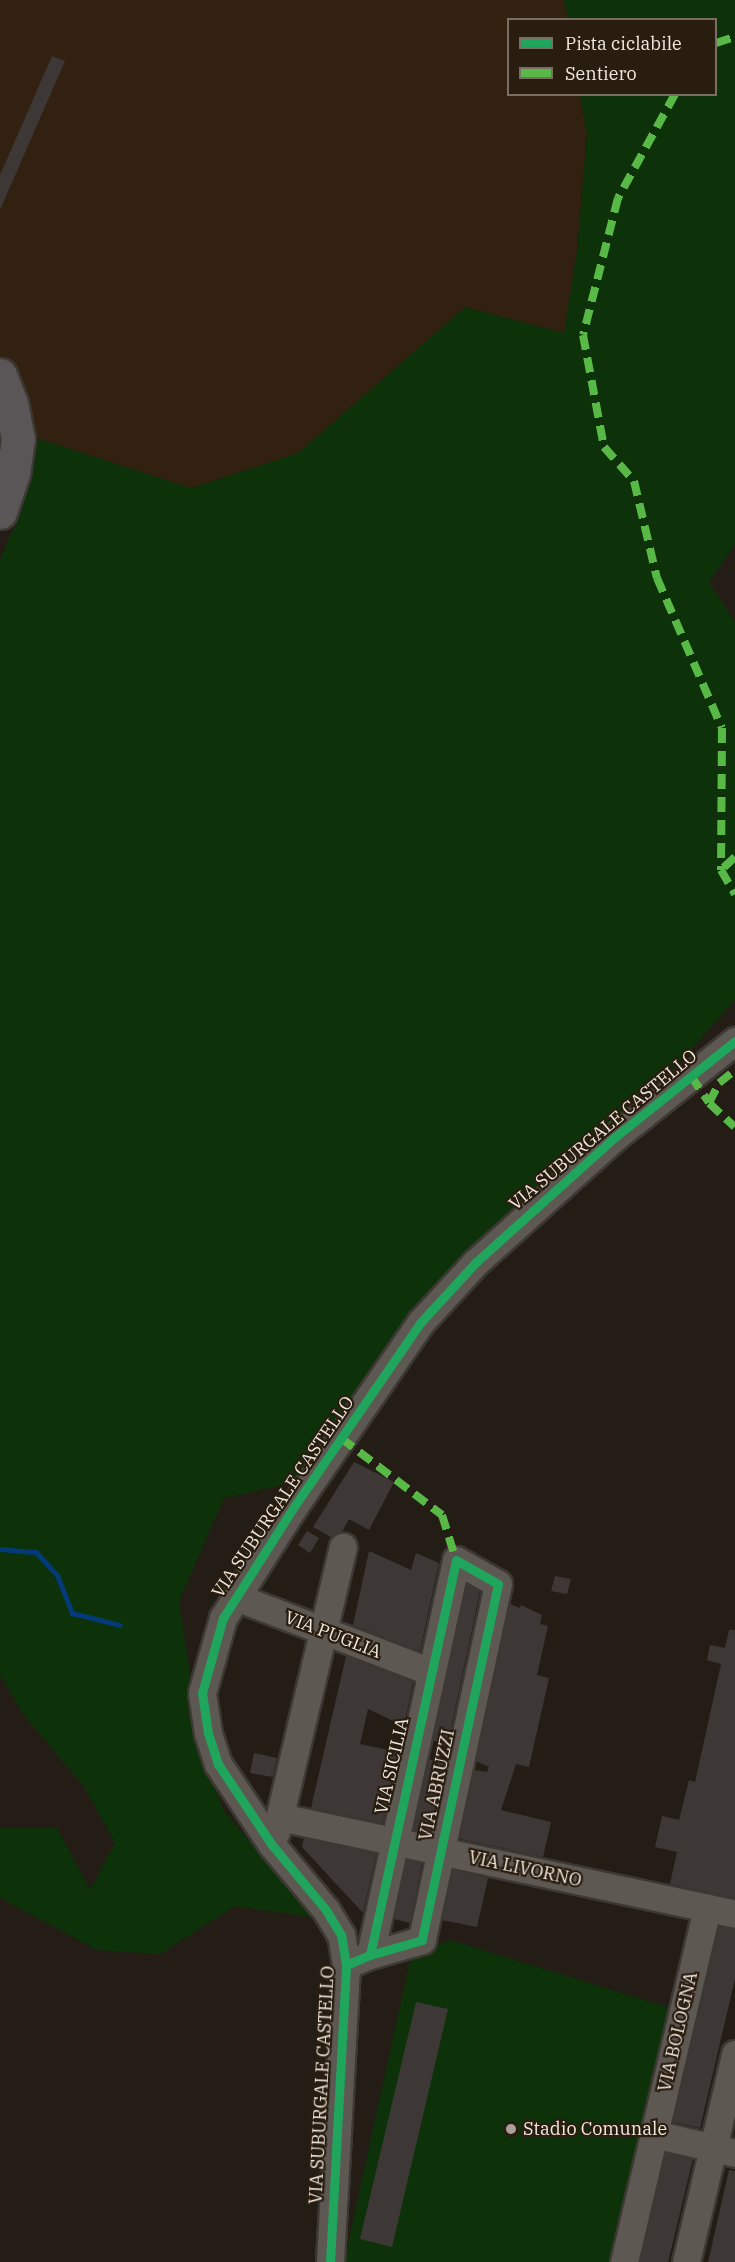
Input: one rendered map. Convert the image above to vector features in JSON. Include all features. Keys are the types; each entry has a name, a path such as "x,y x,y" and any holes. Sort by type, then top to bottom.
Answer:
{"main road":[{"path":"0,375 11,403 18,439 13,473 0,512"}],"street":[{"name":"VIA SUBURGALE CASTELLO","path":"330,2262 358,1960 326,1910 273,1845 218,1764 208,1733 202,1693 223,1618 421,1322 475,1263 615,1137 735,1041"},
{"path":"273,1845 343,1547"},
{"name":"VIA ABRUZZI","path":"358,1960 422,1940 498,1584 456,1560"},
{"name":"VIA SICILIA","path":"358,1960 392,1841 456,1560"},
{"name":"VIA PUGLIA","path":"236,1597 430,1672"},
{"name":"VIA LIVORNO","path":"280,1817 735,1914"},
{"name":"VIA BOLOGNA","path":"624,2262 707,1908"},
{"path":"686,2262 724,2151 735,2054"},
{"path":"654,2134 724,2151"}],"shaded area":[{"path":"0,0 564,0 568,18 507,18 507,96 580,96 587,133 577,251 564,333 465,307 298,453 191,488 33,437 13,376 0,358"}],"green space":[{"path":"564,0 735,0 735,544 709,582 735,622 735,1000 647,1099 425,1302 323,1476 224,1498 179,1601 200,1739 223,1810 314,1917 235,1906 160,1954 97,1950 0,1898 0,1828 57,1828 90,1890 115,1843 85,1788 24,1715 0,1675 0,560 23,506 33,437 191,488 298,453 465,307 564,333 577,250 587,133 580,96 717,96 717,18 568,18"},
{"name":"Stadio Comunale","path":"450,1940 677,2010 619,2262 344,2262 411,1956"}],"building":[{"path":"52,56 65,61 0,210 0,175"},
{"path":"354,1462 394,1482 369,1530 349,1519 342,1532 331,1537 313,1527"},
{"path":"307,1531 319,1538 310,1553 298,1545"},
{"path":"369,1551 411,1570 416,1553 439,1563 420,1651 353,1625"},
{"path":"555,1576 571,1579 567,1594 551,1591"},
{"path":"467,1585 480,1592 447,1747 433,1740"},
{"path":"510,1604 520,1608 521,1605 542,1615 540,1624 548,1626 537,1675 549,1678 529,1767 516,1764 501,1810 551,1822 543,1857 460,1839 474,1770 487,1772 489,1767 476,1761"},
{"path":"729,1630 735,1630 735,1898 670,1884 677,1852 655,1847 662,1816 679,1820 689,1780 695,1782 721,1664 707,1660 710,1645 725,1648"},
{"path":"346,1656 413,1682 404,1726 368,1709 360,1744 398,1752 383,1823 311,1808"},
{"path":"254,1753 277,1758 273,1777 250,1773"},
{"path":"429,1759 444,1763 429,1833 413,1829"},
{"path":"304,1838 376,1854 363,1913 302,1847"},
{"path":"407,1860 422,1863 410,1923 394,1919"},
{"path":"453,1870 488,1878 477,1927 442,1920"},
{"path":"719,1927 735,1929 735,1979 700,2128 673,2122"},
{"path":"416,2002 448,2009 392,2247 360,2239"},
{"path":"666,2153 693,2159 668,2262 640,2262"},
{"path":"729,2170 735,2171 735,2262 708,2262"}],"waterway":[{"path":"0,1549 36,1552 57,1575 72,1613 120,1625"}],"marked path":[{"path":"717,43 735,37"},
{"path":"674,96 618,198 583,335 604,447 634,481 657,578 722,728 721,870"},
{"path":"735,857 721,870 735,894"},
{"path":"709,1103 719,1083 735,1070"},
{"path":"691,1076 709,1103 735,1127"},
{"path":"341,1438 442,1515 456,1560"}],"cycle path":[{"path":"330,2262 346,1965 341,1935 326,1910 272,1845 218,1764 208,1733 202,1693 223,1618 293,1508 421,1322 475,1263 615,1137 735,1041"},
{"path":"346,1965 370,1955 456,1560 498,1584 422,1940 370,1955"}],"place":[{"name":"Stadio Comunale","path":"511,2129"}]}
